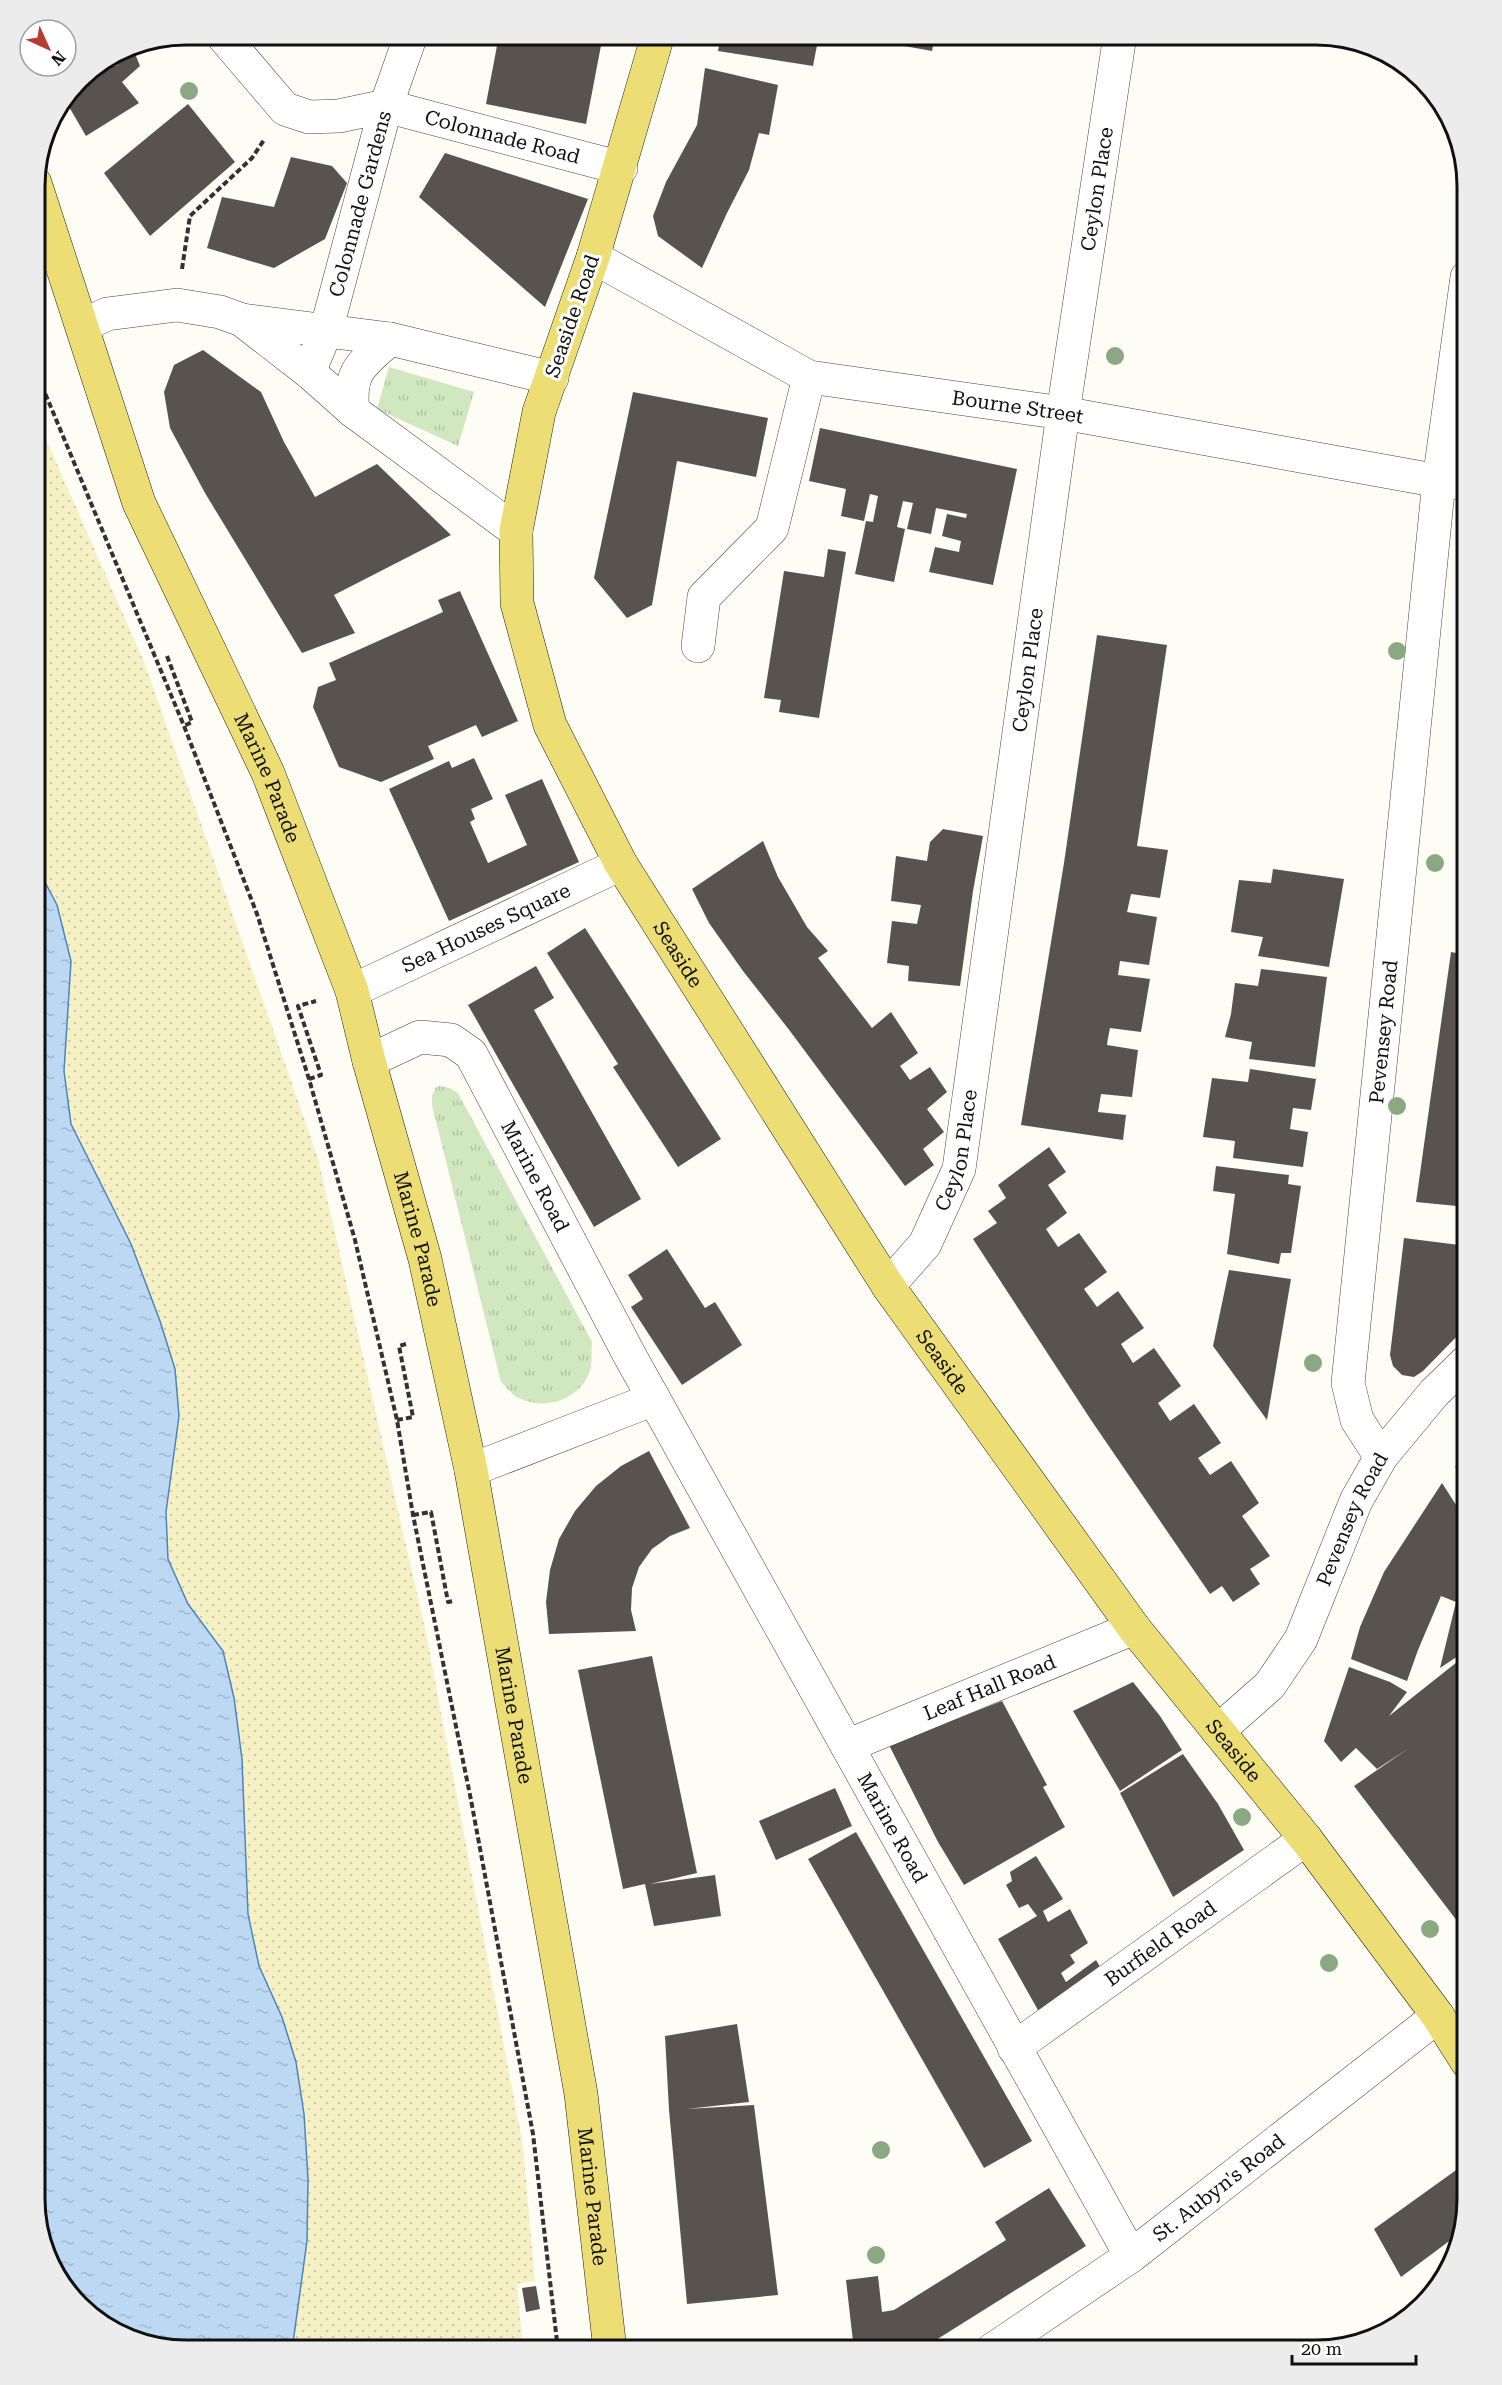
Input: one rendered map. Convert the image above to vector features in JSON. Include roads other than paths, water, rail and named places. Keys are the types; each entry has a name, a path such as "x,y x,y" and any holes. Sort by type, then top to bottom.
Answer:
{"main road":[{"name":"Seaside Road","path":"517,603 516,531 539,412 593,257 621,168 655,45"},
{"name":"Marine Parade","path":"45,213 139,503 268,773 352,991 369,1061 425,1259 471,1470 581,2094 609,2340"},
{"name":"Seaside","path":"517,603 550,725 621,864 888,1286 1134,1628 1306,1839 1438,2016 1457,2046"}],"street":[{"path":"231,45 285,110 309,117 339,116 386,106"},
{"name":"Colonnade Gardens","path":"309,372 326,332 386,106 407,45"},
{"name":"Ceylon Place","path":"888,1286 925,1244 959,1169 1063,413 1118,45"},
{"name":"Colonnade Road","path":"386,106 621,168"},
{"name":"Bourne Street","path":"593,257 809,377 1063,413 1453,482"},
{"path":"82,326 107,314 177,305 220,312 242,320 390,339 552,378"},
{"path":"242,320 309,372 352,411 516,531"},
{"path":"352,411 350,390 360,366 390,339"},
{"path":"698,646 704,597 772,528 809,377"},
{"name":"Pevensey Road","path":"1218,1731 1270,1685 1301,1639 1356,1501 1381,1457 1357,1420 1348,1383 1453,482 1457,423"},
{"name":"Sea Houses Square","path":"352,991 621,864"},
{"name":"Marine Road","path":"369,1061 420,1037 451,1040 471,1054 654,1399 1131,2256"},
{"path":"1381,1457 1434,1393 1457,1370"},
{"path":"471,1470 654,1399"},
{"name":"Leaf Hall Road","path":"847,1746 1134,1628"},
{"name":"Burfield Road","path":"1014,2048 1306,1839"},
{"name":"St. Aubyn's Road","path":"1007,2340 1131,2256 1438,2016"}],"water":[{"path":"45,882 57,905 71,961 64,1071 71,1124 131,1244 175,1369 179,1416 166,1512 168,1559 188,1604 223,1651 234,1698 242,1759 248,1914 259,1966 282,2017 296,2062 304,2114 308,2178 307,2241 293,2340 177,2340 141,2333 108,2316 93,2305 69,2277 52,2244 48,2226 45,2208"}]}
